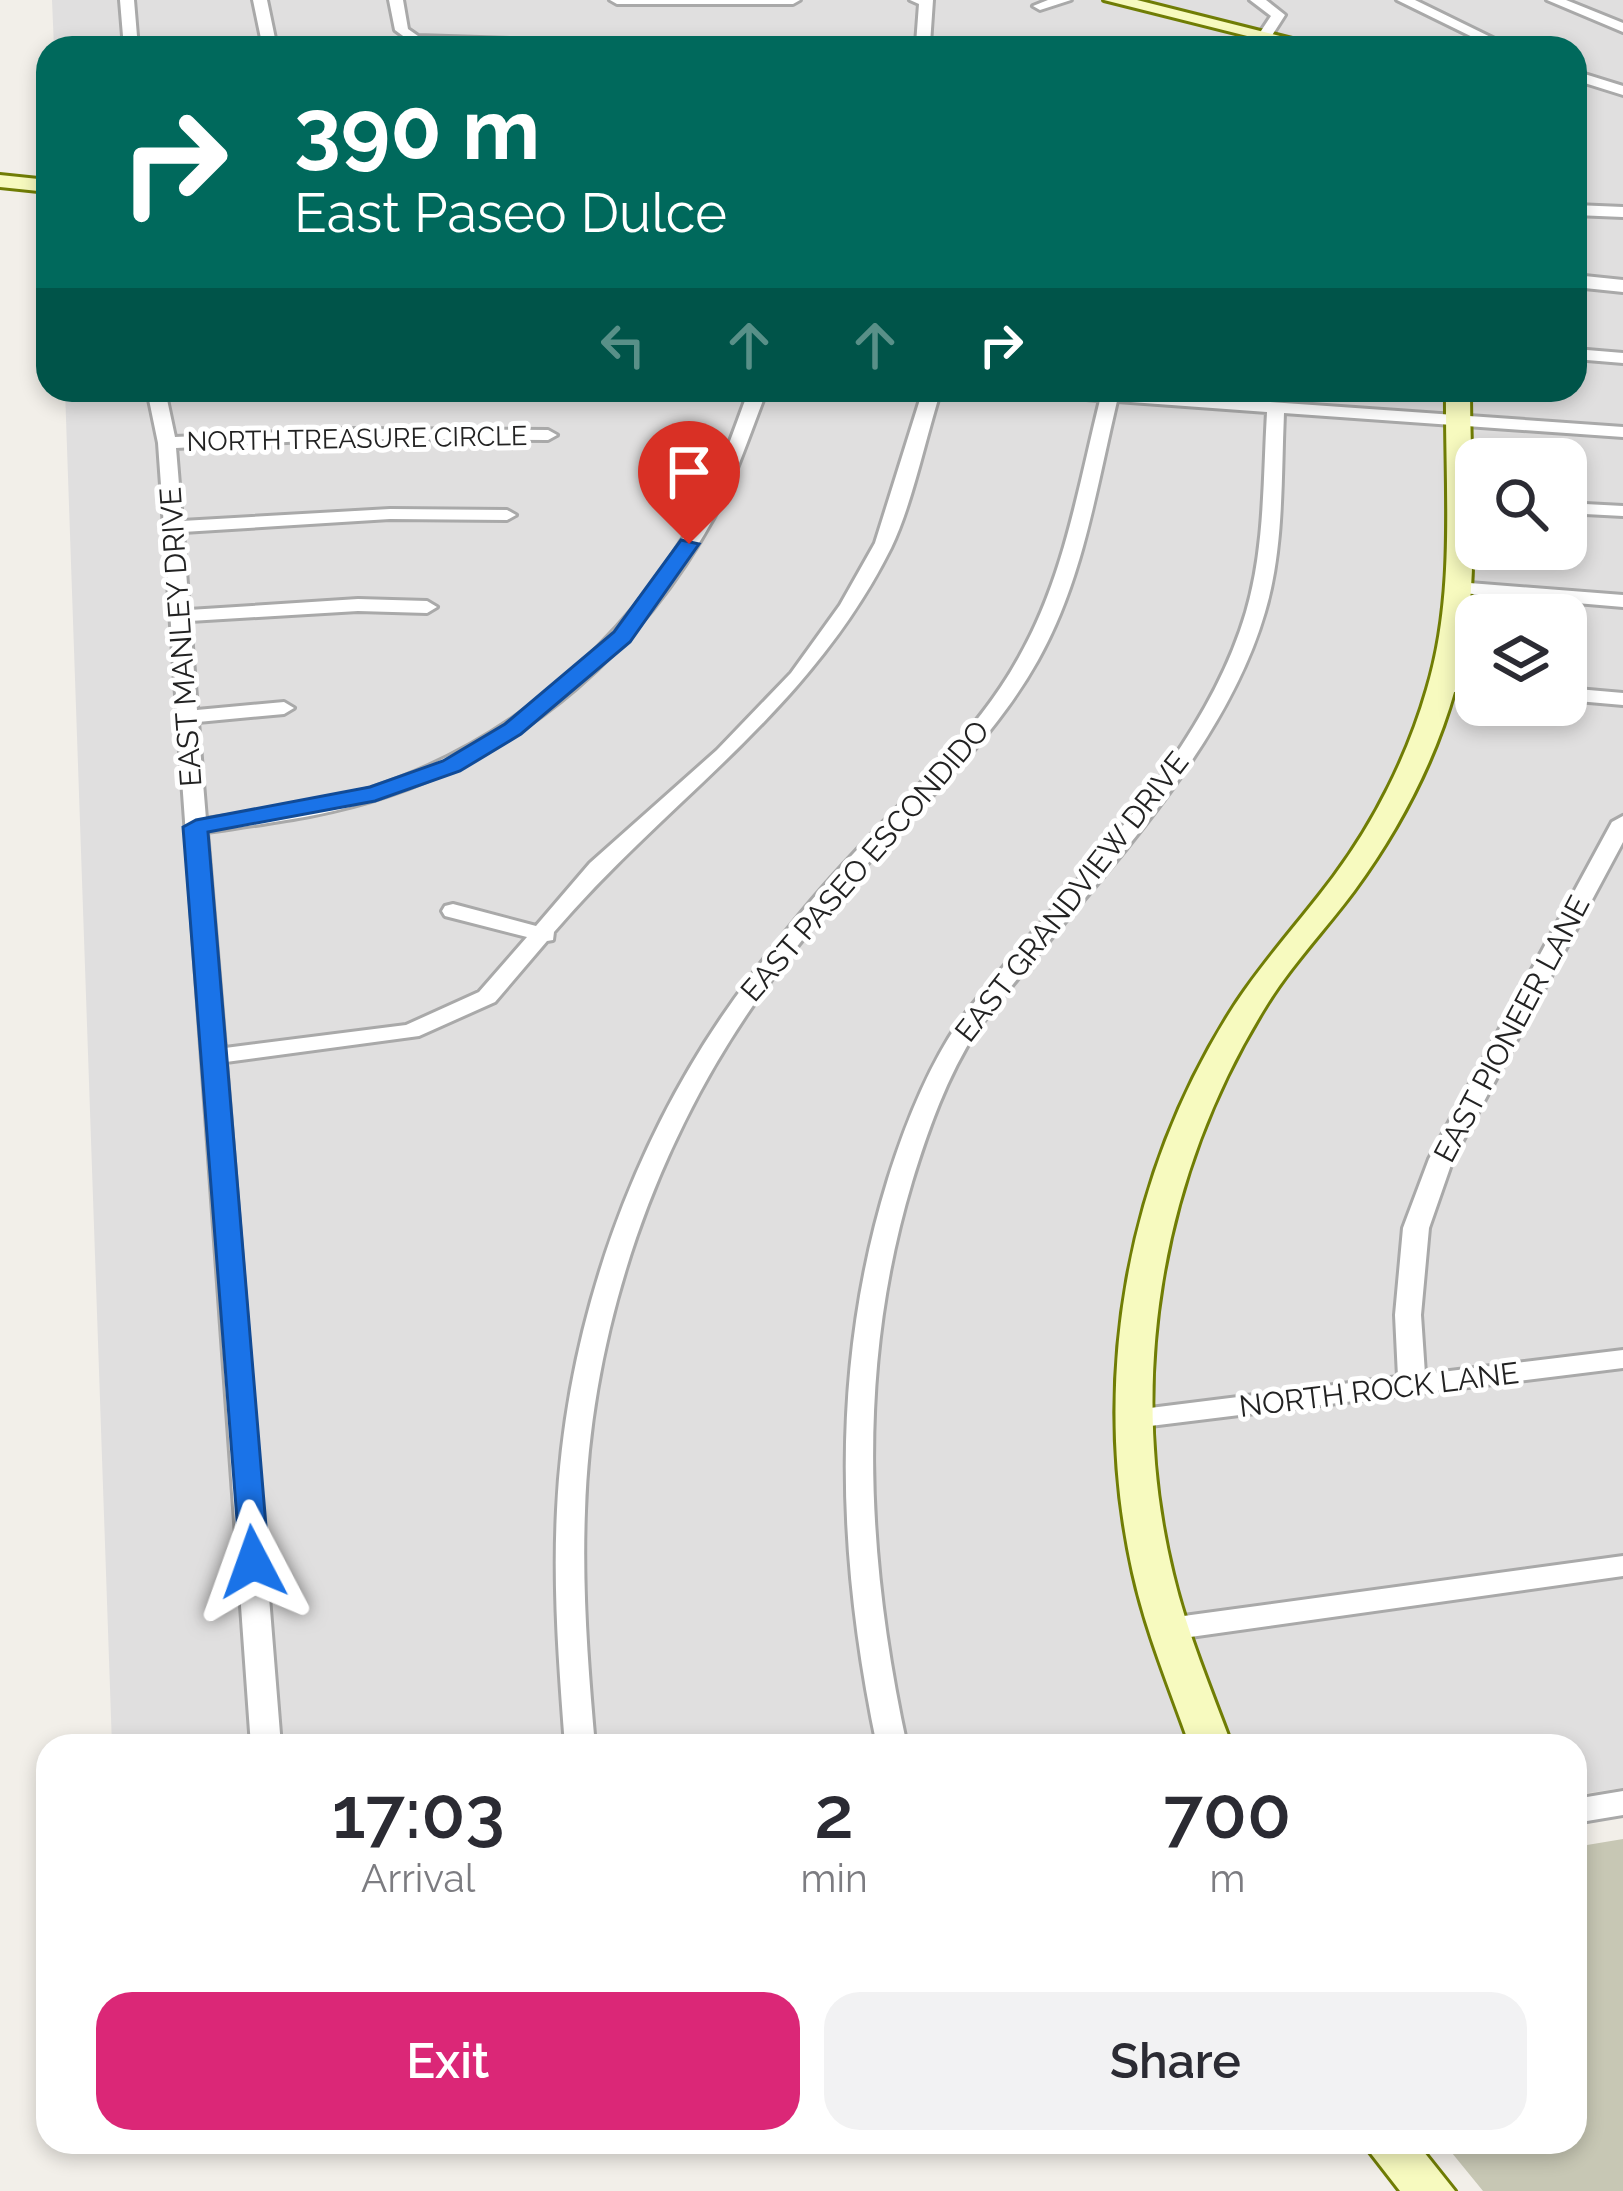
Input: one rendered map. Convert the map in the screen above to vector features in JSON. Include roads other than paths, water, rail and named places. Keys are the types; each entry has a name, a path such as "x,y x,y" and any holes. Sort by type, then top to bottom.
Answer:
{"main road":[{"path":"1113,0 1260,36"},
{"path":"0,181 36,186"},
{"path":"0,192 36,196"},
{"path":"1458,405 1461,438"},
{"path":"1207,1734 1152,1569 1134,1419 1136,1335 1149,1250 1190,1123 1250,1006 1363,857 1404,778 1442,686 1459,570"},
{"path":"1397,2154 1431,2191"}],"street":[{"path":"127,0 130,36"},
{"path":"260,0 268,36"},
{"path":"396,0 401,30 409,36"},
{"path":"617,0 793,0"},
{"path":"922,0 923,36"},
{"path":"1040,6 1064,0"},
{"path":"1257,0 1278,15 1265,36"},
{"path":"1404,0 1480,36"},
{"path":"1554,0 1623,28"},
{"path":"1587,80 1623,94"},
{"path":"1603,104 1623,94"},
{"path":"1587,210 1623,212"},
{"path":"1587,272 1623,275"},
{"path":"1587,282 1623,286"},
{"path":"1587,355 1623,358"},
{"name":"EAST MANLEY DRIVE","path":"158,402 167,443 217,1056 265,1734"},
{"path":"196,827 375,794 452,766 513,729 622,637 671,575 707,514 753,402"},
{"path":"217,1056 364,1040 451,1018 487,997 598,868 724,754 798,677 850,606 884,543 928,402"},
{"name":"EAST PASEO ESCONDIDO","path":"578,1734 571,1675 575,1446 598,1318 635,1193 689,1080 755,982 994,712 1047,624 1108,402"},
{"path":"1201,402 1276,407 1458,405 1623,432"},
{"name":"EAST GRANDVIEW DRIVE","path":"889,1734 878,1690 857,1518 858,1408 887,1217 947,1059 1188,748 1223,688 1252,619 1266,563 1276,407"},
{"name":"NORTH TREASURE CIRCLE","path":"167,443 343,434 548,435"},
{"path":"1587,509 1623,511"},
{"path":"172,527 390,514 507,515"},
{"path":"1457,588 1623,601"},
{"path":"180,616 338,606 427,607"},
{"path":"1442,686 1455,687"},
{"path":"1587,696 1623,700"},
{"path":"187,717 284,708"},
{"name":"EAST PIONEER LANE","path":"1412,1385 1408,1315 1416,1228 1441,1160 1623,822"},
{"path":"453,911 545,935"},
{"name":"NORTH ROCK LANE","path":"1134,1419 1623,1359"},
{"path":"1169,1629 1623,1566"},
{"path":"1587,1809 1623,1803"}]}
